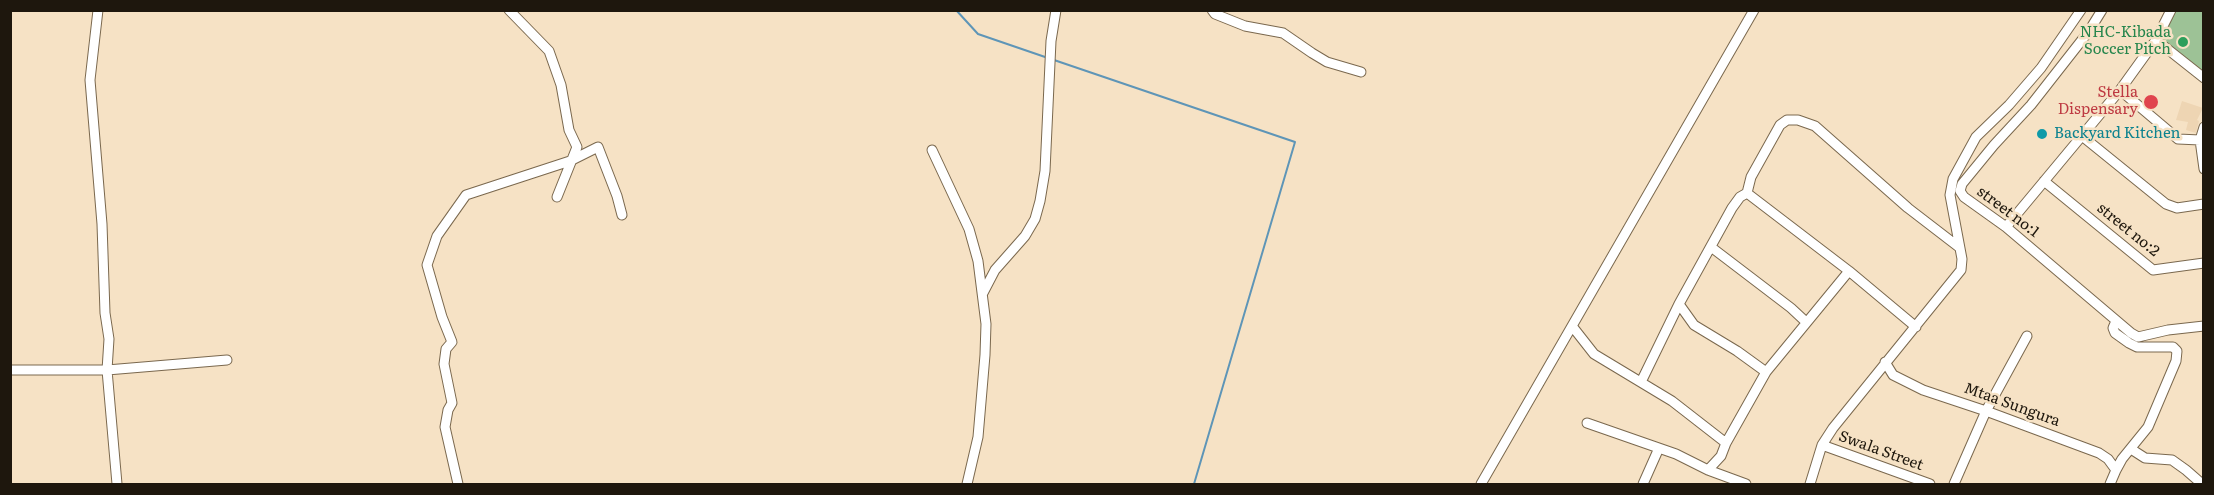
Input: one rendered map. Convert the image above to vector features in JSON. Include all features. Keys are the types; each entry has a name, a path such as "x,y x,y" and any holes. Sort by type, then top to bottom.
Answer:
{"street":[{"path":"98,10 90,80 102,224 105,313 109,339 107,370 117,484"},
{"path":"509,10 549,51 557,68 569,130 577,147 557,196"},
{"path":"983,294 995,270 1025,236 1035,219 1040,201 1045,171 1051,41 1056,10"},
{"path":"1212,10 1215,14 1245,26 1283,33 1328,62 1360,72"},
{"path":"1481,484 1754,10"},
{"path":"1809,484 1822,446 1833,428 1961,270 1962,259 1950,195 1953,179 1976,137 2009,105 2041,68 2081,10"},
{"name":"street no:1","path":"2102,10 2089,31 2031,105 1994,145 1960,188 1964,197 2006,227 2138,337 2168,330 2204,326"},
{"path":"2006,227 2120,90 2156,40 2171,10"},
{"path":"2156,40 2204,78"},
{"path":"2120,90 2178,139 2200,140"},
{"path":"1641,382 1679,304 1732,208 1740,197 1747,193 1751,177 1780,124 1787,120 1798,120 1815,126 1908,207 1960,248"},
{"path":"2204,127 2200,140 2204,169"},
{"path":"2082,136 2166,204 2177,208 2204,204"},
{"path":"458,484 446,427 448,410 452,403 444,364 446,349 452,342 427,266 437,236 465,195 570,161 598,147 622,215"},
{"path":"932,150 969,228 978,261 983,294 986,355 978,437 968,484"},
{"name":"street no:2","path":"2044,182 2153,270 2204,263"},
{"path":"1747,193 1849,271 1916,327"},
{"path":"1711,247 1776,295 1806,322"},
{"path":"1708,470 1721,456 1766,372 1849,271"},
{"path":"1679,304 1694,325 1766,372"},
{"path":"2109,484 2116,470 2148,428 2176,361 2177,351 2173,347 2137,347 2115,333 2113,328 2116,321"},
{"path":"1572,326 1594,354 1672,401 1726,443"},
{"path":"1954,484 1986,411 2027,336"},
{"path":"10,370 107,370 227,360"},
{"name":"Mtaa Sungura","path":"1886,362 1893,375 1903,381 2098,453 2108,459 2116,470"},
{"path":"1587,423 1676,454 1708,470 1746,484"},
{"name":"Swala Street","path":"1822,446 1924,483"},
{"path":"1642,484 1659,448"},
{"path":"2131,449 2145,458 2172,460 2202,484"},
{"path":"1721,456 1728,477"}],"shaded area":[{"path":"2182,101 2203,108 2197,120 2199,121 2196,133 2186,130 2188,122 2176,120"}],"green space":[{"name":"NHC-Kibada Soccer Pitch","path":"2174,11 2203,11 2203,74 2162,39 2161,36"}],"waterway":[{"path":"956,10 978,34 1048,58"},
{"path":"1054,60 1295,142 1194,484"}],"place":[{"name":"NHC-Kibada Soccer Pitch","path":"2183,42"},
{"name":"Stella Dispensary","path":"2151,102"},
{"name":"Backyard Kitchen","path":"2042,134"}]}
